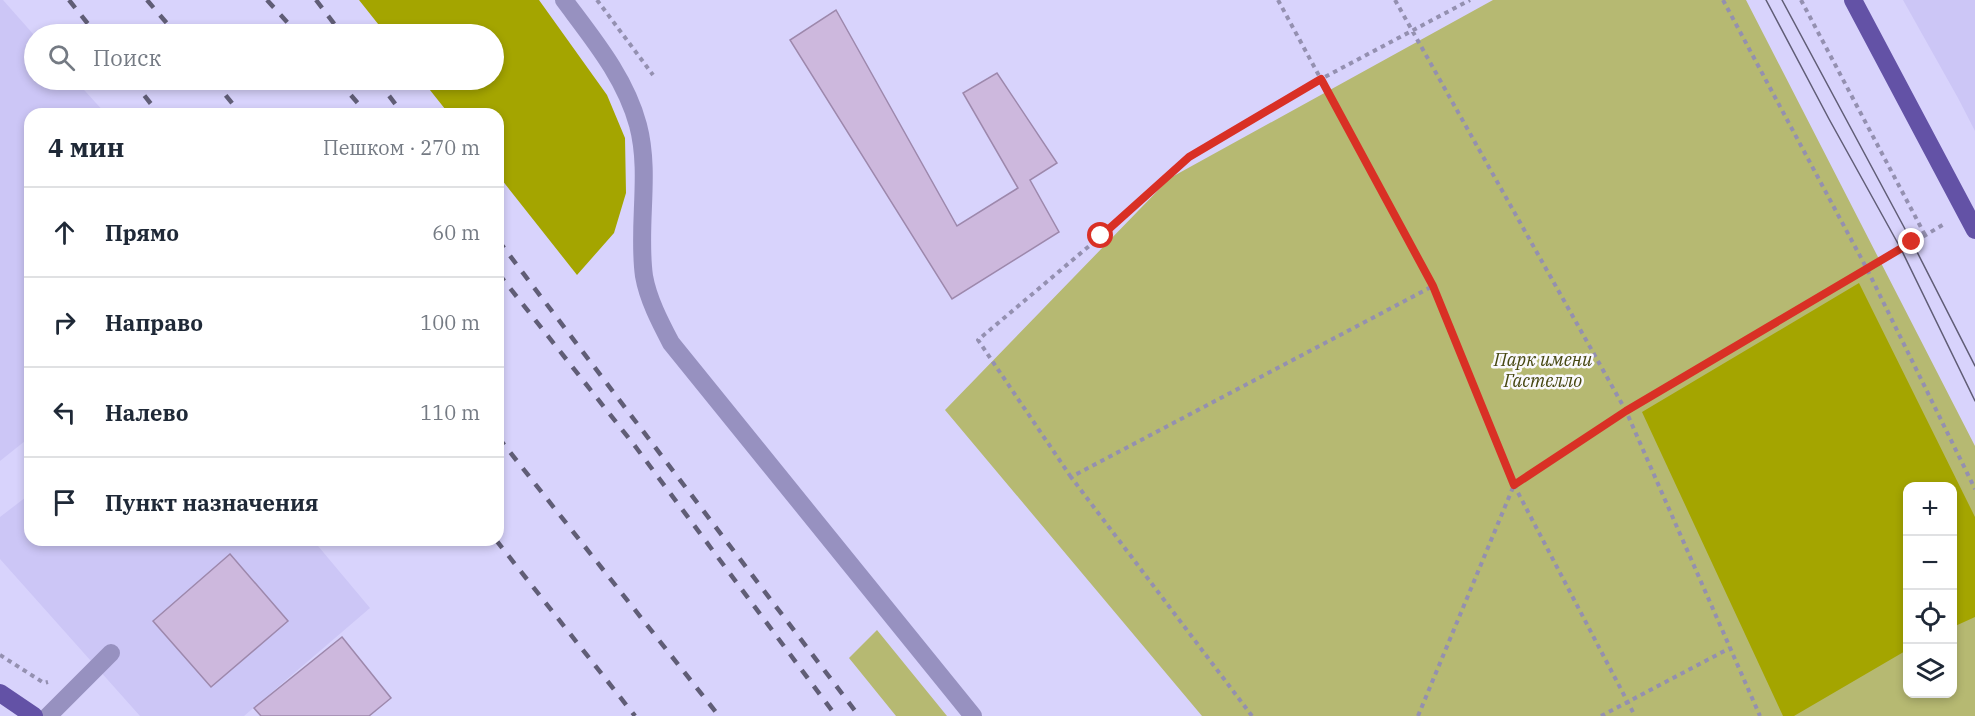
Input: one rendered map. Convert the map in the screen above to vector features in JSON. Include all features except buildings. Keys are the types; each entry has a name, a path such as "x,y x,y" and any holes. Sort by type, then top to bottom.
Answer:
{"main road":[{"path":"1853,0 1975,230"},
{"path":"0,693 34,716"}],"street":[{"path":"564,0 609,62 626,90 638,127 644,174 642,222 644,276 654,308 671,343 973,716"},
{"path":"48,716 111,653"}],"path":[{"path":"597,0 653,75"},
{"path":"1278,0 1433,286 1514,485 1635,716"},
{"path":"1395,0 1626,411 1760,716"},
{"path":"1252,716 1071,477 978,340 1101,236 1189,157 1321,79 1470,0"},
{"path":"1724,0 1867,269 1975,489"},
{"path":"1801,0 1925,235"},
{"path":"1418,716 1514,485 1626,411 1965,212"},
{"path":"1071,477 1433,286"},
{"path":"1601,716 1730,648"}],"shaded area":[{"path":"0,0 3,0 24,24 24,90 84,90 101,108 24,108 24,442 0,461"},
{"path":"359,0 539,0 607,95 625,138 626,193 614,233 577,275 504,183 504,108 444,108 430,90 504,90 504,24 378,24"},
{"path":"1903,0 1975,0 1975,131 1958,98"},
{"path":"1859,283 1975,517 1975,617 1957,625 1957,482 1903,482 1903,652 1794,716 1783,716 1642,412"},
{"path":"24,499 24,546 318,546 370,608 244,716 140,716 0,559 0,517"}],"green space":[{"name":"Парк имени Гастелло","path":"1493,0 1746,0 1975,446 1975,716 1202,716 945,410 1170,178"},
{"path":"877,630 947,716 896,716 849,658"}],"tram line":[{"path":"1766,0 1901,249 1975,401"},
{"path":"1782,0 1912,242 1975,366"}],"railway":[{"path":"69,0 88,24"},
{"path":"147,0 167,24"},
{"path":"267,0 289,24"},
{"path":"316,0 334,24"},
{"path":"140,90 154,108"},
{"path":"221,90 236,108"},
{"path":"347,90 362,108"},
{"path":"385,90 398,108"},
{"path":"504,248 859,716"},
{"path":"504,281 635,446 836,716"},
{"path":"504,445 719,716"},
{"path":"501,546 635,716"}],"route":[{"path":"1101,236 1189,157 1321,79 1433,286 1514,485 1626,411 1912,242"}]}
